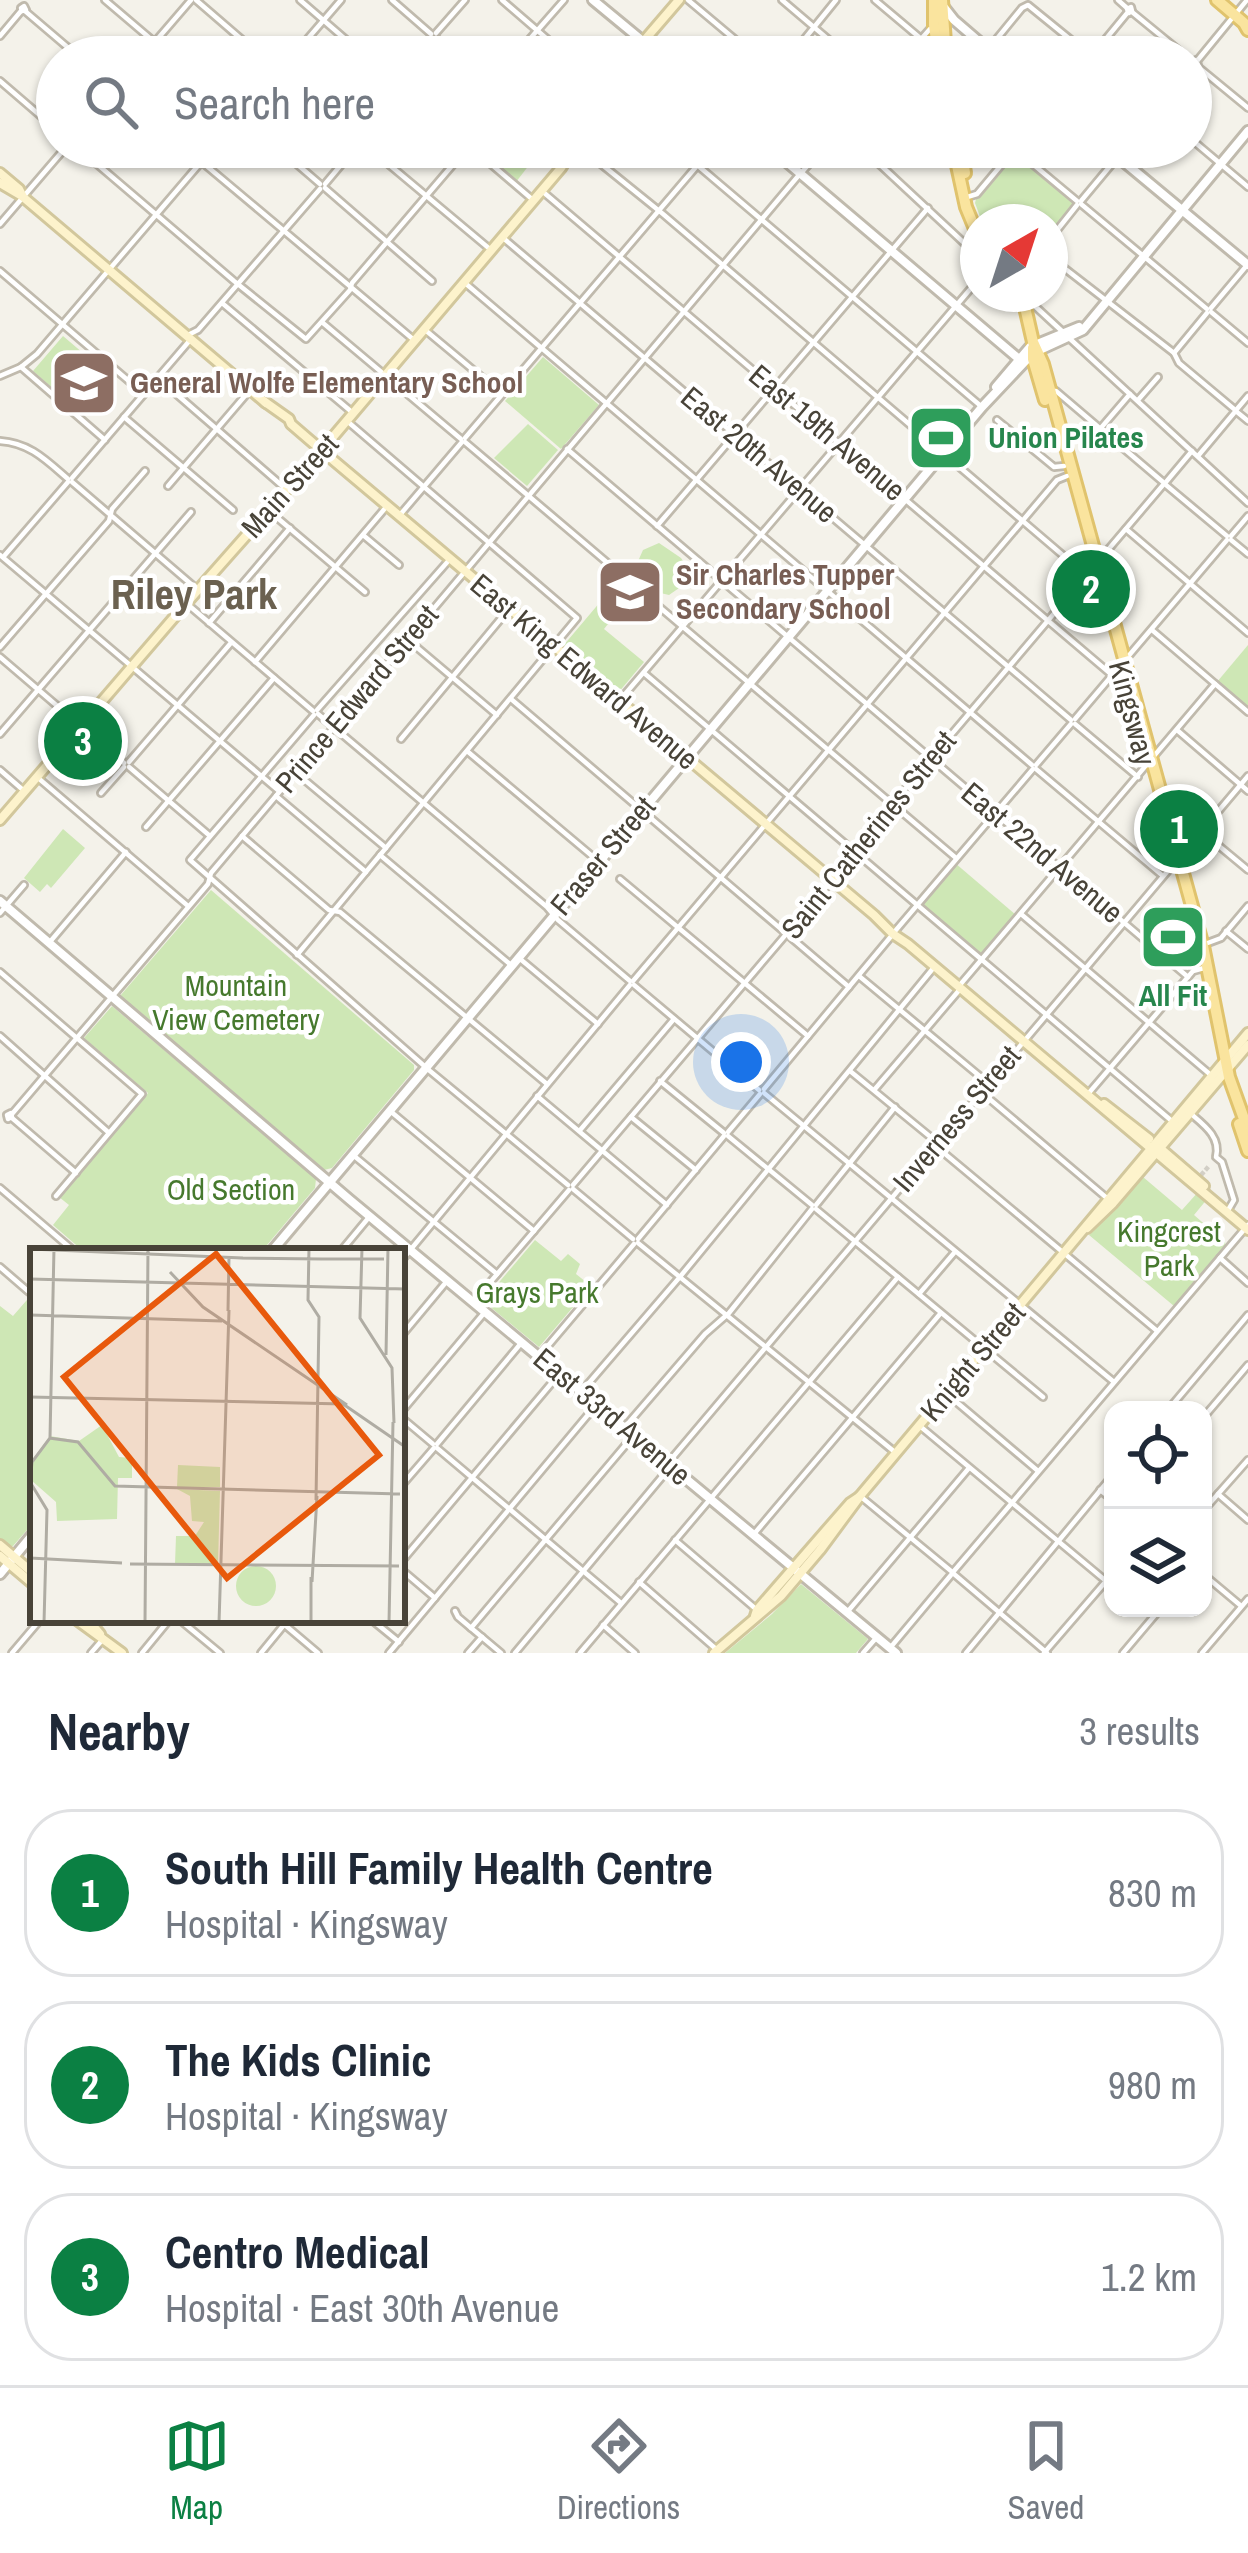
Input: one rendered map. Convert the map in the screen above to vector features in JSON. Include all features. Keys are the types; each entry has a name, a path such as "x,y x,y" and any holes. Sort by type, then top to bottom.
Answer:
{"main road":[{"path":"649,36 683,0"},
{"path":"1216,0 1244,23"},
{"path":"936,36 939,1"},
{"path":"939,1 940,36"},
{"name":"Main Street","path":"0,820 562,168"},
{"path":"961,168 969,204"},
{"path":"0,173 23,196"},
{"path":"0,183 23,196"},
{"name":"East King Edward Avenue","path":"23,196 193,337 267,407 1247,1228"},
{"name":"Kingsway","path":"1021,312 1145,767 1200,946 1221,1069 1248,1151"},
{"name":"Kingsway","path":"1034,349 1050,391 1092,568"},
{"path":"1018,364 1038,375"},
{"name":"Knight Street","path":"1086,1228 1108,1198 1190,1113 1248,1033"},
{"name":"Knight Street","path":"715,1652 777,1601 850,1503 1064,1253 1113,1203 1173,1122 1221,1069 1244,1057 1248,1045"},
{"name":"Kingsway","path":"1221,1069 1248,1130"},
{"name":"East King Edward Avenue","path":"1156,1148 1199,1177 1228,1210"},
{"path":"0,1545 30,1581"},
{"path":"81,1623 122,1653"},
{"path":"90,1623 102,1637"}],"street":[{"path":"13,0 55,36"},
{"path":"0,36 31,0"},
{"path":"105,0 148,36"},
{"path":"160,36 193,0 237,36"},
{"path":"299,0 342,36"},
{"path":"310,36 341,0"},
{"path":"392,0 434,36 465,0"},
{"path":"502,0 543,36"},
{"path":"533,36 564,0"},
{"path":"592,0 636,36"},
{"path":"683,0 729,36"},
{"path":"782,0 824,36"},
{"path":"807,36 836,0"},
{"path":"875,0 917,36"},
{"path":"1118,0 1160,36"},
{"path":"1108,36 1138,0"},
{"path":"1212,48 1244,23 1247,0"},
{"path":"939,1 969,36"},
{"path":"1000,36 1027,5 1065,36"},
{"path":"924,36 934,25"},
{"path":"1212,79 1248,108"},
{"path":"0,81 36,112"},
{"name":"Fraser Street","path":"275,1248 1018,364 1034,349 1084,328 1248,131"},
{"path":"1212,156 1248,187"},
{"path":"0,224 48,168"},
{"path":"101,168 306,339 451,168"},
{"path":"0,376 21,367 62,325 196,168"},
{"path":"208,168 414,340"},
{"path":"301,168 432,281"},
{"path":"338,168 2,556 261,776 365,872"},
{"path":"393,168 490,250"},
{"path":"495,168 533,200"},
{"path":"604,168 1022,520 1092,568"},
{"path":"399,516 695,168"},
{"path":"702,168 982,407"},
{"path":"794,168 1018,364"},
{"name":"Prince Edward Street","path":"0,1127 806,168"},
{"path":"884,168 960,238"},
{"path":"967,197 979,192 999,168"},
{"path":"1038,168 1248,343"},
{"path":"1068,217 1109,168"},
{"path":"1131,168 1248,264 1174,353"},
{"name":"East 19th Avenue","path":"542,191 1048,621 1119,668"},
{"path":"657,526 928,208"},
{"name":"East 20th Avenue","path":"502,237 1073,722 1145,767"},
{"path":"0,271 144,394"},
{"path":"1068,271 1174,353 1179,363 1248,421"},
{"path":"464,282 1163,877"},
{"path":"620,701 960,300"},
{"path":"222,303 577,618 297,955"},
{"path":"1039,312 1248,503"},
{"path":"322,322 610,565"},
{"path":"424,328 502,394"},
{"path":"1069,338 1083,334 1084,328"},
{"path":"21,367 104,440"},
{"path":"1137,401 1159,377"},
{"path":"158,378 286,490"},
{"path":"169,486 250,389"},
{"path":"1050,391 1248,554"},
{"path":"1100,428 1130,394"},
{"name":"Saint Catherines Street","path":"473,1302 1092,568 1248,396"},
{"path":"124,417 232,510"},
{"path":"997,419 1054,467 1066,471"},
{"path":"0,441 31,448 198,590"},
{"name":"East 22nd Avenue","path":"567,449 1188,977"},
{"path":"0,647 109,521 112,509 145,471"},
{"path":"405,1256 1066,471"},
{"path":"255,662 388,506"},
{"path":"268,510 365,592"},
{"path":"0,734 191,512"},
{"path":"539,1356 1248,516"},
{"path":"209,623 290,528"},
{"path":"1126,529 1248,633"},
{"path":"364,535 399,565"},
{"path":"450,560 192,856 191,863 425,1067 896,1454"},
{"path":"186,603 632,983 1114,1382"},
{"path":"657,605 956,858"},
{"path":"401,739 509,609"},
{"path":"1151,630 1248,712"},
{"path":"407,639 497,715"},
{"path":"101,793 232,642"},
{"path":"0,657 210,836"},
{"path":"644,673 1173,1122"},
{"path":"146,827 274,678"},
{"path":"874,1090 1215,684"},
{"path":"511,699 849,987"},
{"path":"1177,730 1248,791"},
{"path":"467,752 598,861"},
{"path":"0,770 25,791"},
{"path":"295,772 386,848"},
{"name":"Inverness Street","path":"515,1653 854,1240 1248,776"},
{"path":"37,777 189,906"},
{"path":"1202,831 1248,870"},
{"path":"242,836 329,910 340,911 547,1084"},
{"path":"49,943 126,852"},
{"path":"380,855 598,1024"},
{"path":"620,879 808,1036"},
{"path":"2,907 24,885"},
{"path":"1200,946 1217,941 1248,906"},
{"name":"East 33rd Avenue","path":"2,907 892,1650"},
{"path":"1021,914 1149,1023 1221,1069"},
{"path":"1226,931 1248,950"},
{"path":"582,1391 935,966"},
{"path":"1088,1094 1194,970 1204,968"},
{"path":"0,973 141,1091 56,1196"},
{"path":"859,976 988,1082"},
{"path":"579,1131 674,1018"},
{"path":"0,1036 110,1134"},
{"path":"850,1071 1158,1331"},
{"path":"660,1081 1043,1397"},
{"path":"980,1091 1108,1198"},
{"path":"537,1096 667,1204"},
{"path":"0,1108 76,1173"},
{"path":"625,1427 726,1316 895,1108"},
{"path":"389,1110 534,1231"},
{"path":"1190,1113 1212,1132 1218,1150 1208,1166"},
{"path":"631,1116 696,1171"},
{"path":"352,1154 497,1274"},
{"path":"1216,1157 1222,1162 1234,1200 1228,1210"},
{"path":"0,1188 70,1248"},
{"path":"343,1248 370,1216"},
{"path":"892,1650 952,1573 1247,1228"},
{"path":"920,1294 955,1251"},
{"path":"1220,1258 1248,1283"},
{"path":"0,1267 29,1292"},
{"path":"580,1653 898,1277"},
{"path":"405,1331 447,1281"},
{"path":"405,1410 485,1312"},
{"path":"754,1534 941,1312"},
{"path":"1176,1401 1248,1315"},
{"path":"405,1482 522,1342"},
{"path":"1212,1407 1248,1365"},
{"path":"405,1557 560,1373"},
{"path":"946,1394 1038,1472"},
{"path":"389,1653 597,1404"},
{"path":"405,1417 621,1603"},
{"path":"920,1426 1104,1579"},
{"path":"471,1628 634,1435"},
{"path":"1205,1509 1248,1460"},
{"path":"847,1612 969,1468"},
{"path":"966,1653 1104,1485"},
{"path":"1100,1490 1104,1493"},
{"path":"1218,1494 1248,1520"},
{"path":"860,1496 1045,1652 1104,1583"},
{"path":"0,1574 30,1537"},
{"path":"675,1540 756,1614"},
{"path":"405,1573 435,1598"},
{"path":"639,1582 715,1652"},
{"path":"1212,1582 1241,1606"},
{"path":"1202,1653 1248,1599"},
{"path":"455,1611 501,1653"},
{"path":"1123,1653 1153,1617"},
{"path":"12,1653 37,1623"},
{"path":"142,1653 167,1623"},
{"path":"184,1623 220,1653"},
{"path":"261,1653 283,1623"},
{"path":"285,1623 318,1653"},
{"path":"376,1623 398,1642"},
{"path":"603,1625 635,1653"},
{"path":"91,1653 102,1637"},
{"path":"468,1653 482,1637"},
{"path":"863,1653 877,1637"}],"green space":[{"path":"500,168 527,168 516,182"},
{"path":"1003,168 1032,168 1074,202 1068,210 1068,204 975,203"},
{"path":"63,336 97,365 80,384 68,374 60,381 74,394 68,402 33,371"},
{"path":"543,357 599,405 561,449 505,401"},
{"path":"528,424 558,450 527,486 494,458"},
{"path":"659,543 689,570 682,586 669,595 656,592 628,568 635,568 643,550"},
{"path":"601,601 616,614 604,629 644,662 618,693 563,646"},
{"path":"1248,645 1248,709 1217,682"},
{"path":"63,829 85,848 51,888 47,884 40,892 24,878"},
{"path":"955,863 1016,915 980,954 922,905"},
{"name":"Mountain View Cemetery","path":"211,890 414,1065 332,1168 324,1170 120,996"},
{"name":"Mountain View Cemetery","path":"112,1006 316,1179 315,1188 265,1248 80,1248 53,1225 69,1205 59,1197 148,1093 84,1038"},
{"name":"Kingcrest Park","path":"1143,1177 1182,1210 1199,1191 1208,1198 1194,1215 1225,1242 1226,1247 1174,1306 1089,1235"},
{"name":"Grays Park","path":"535,1240 561,1261 568,1254 580,1264 576,1274 591,1286 539,1347 483,1301"},
{"path":"30,1296 30,1526 9,1547 0,1539 0,1306 13,1316"},
{"path":"801,1584 868,1639 856,1653 725,1653 772,1614"}],"tunnel":[{"path":"1201,1175 1209,1166"}],"place":[{"name":"General Wolfe Elementary School","path":"84,383"},
{"name":"Union Pilates","path":"941,438"},
{"name":"The Kids Clinic","path":"1091,589"},
{"name":"Sir Charles Tupper Secondary School","path":"630,592"},
{"name":"Centro Medical","path":"83,741"},
{"name":"South Hill Family Health Centre","path":"1179,829"},
{"name":"All Fit","path":"1173,937"}],"district":[{"name":"Riley Park","path":"194,594"}],"park label":[{"name":"Old Section","path":"231,1190"}]}
